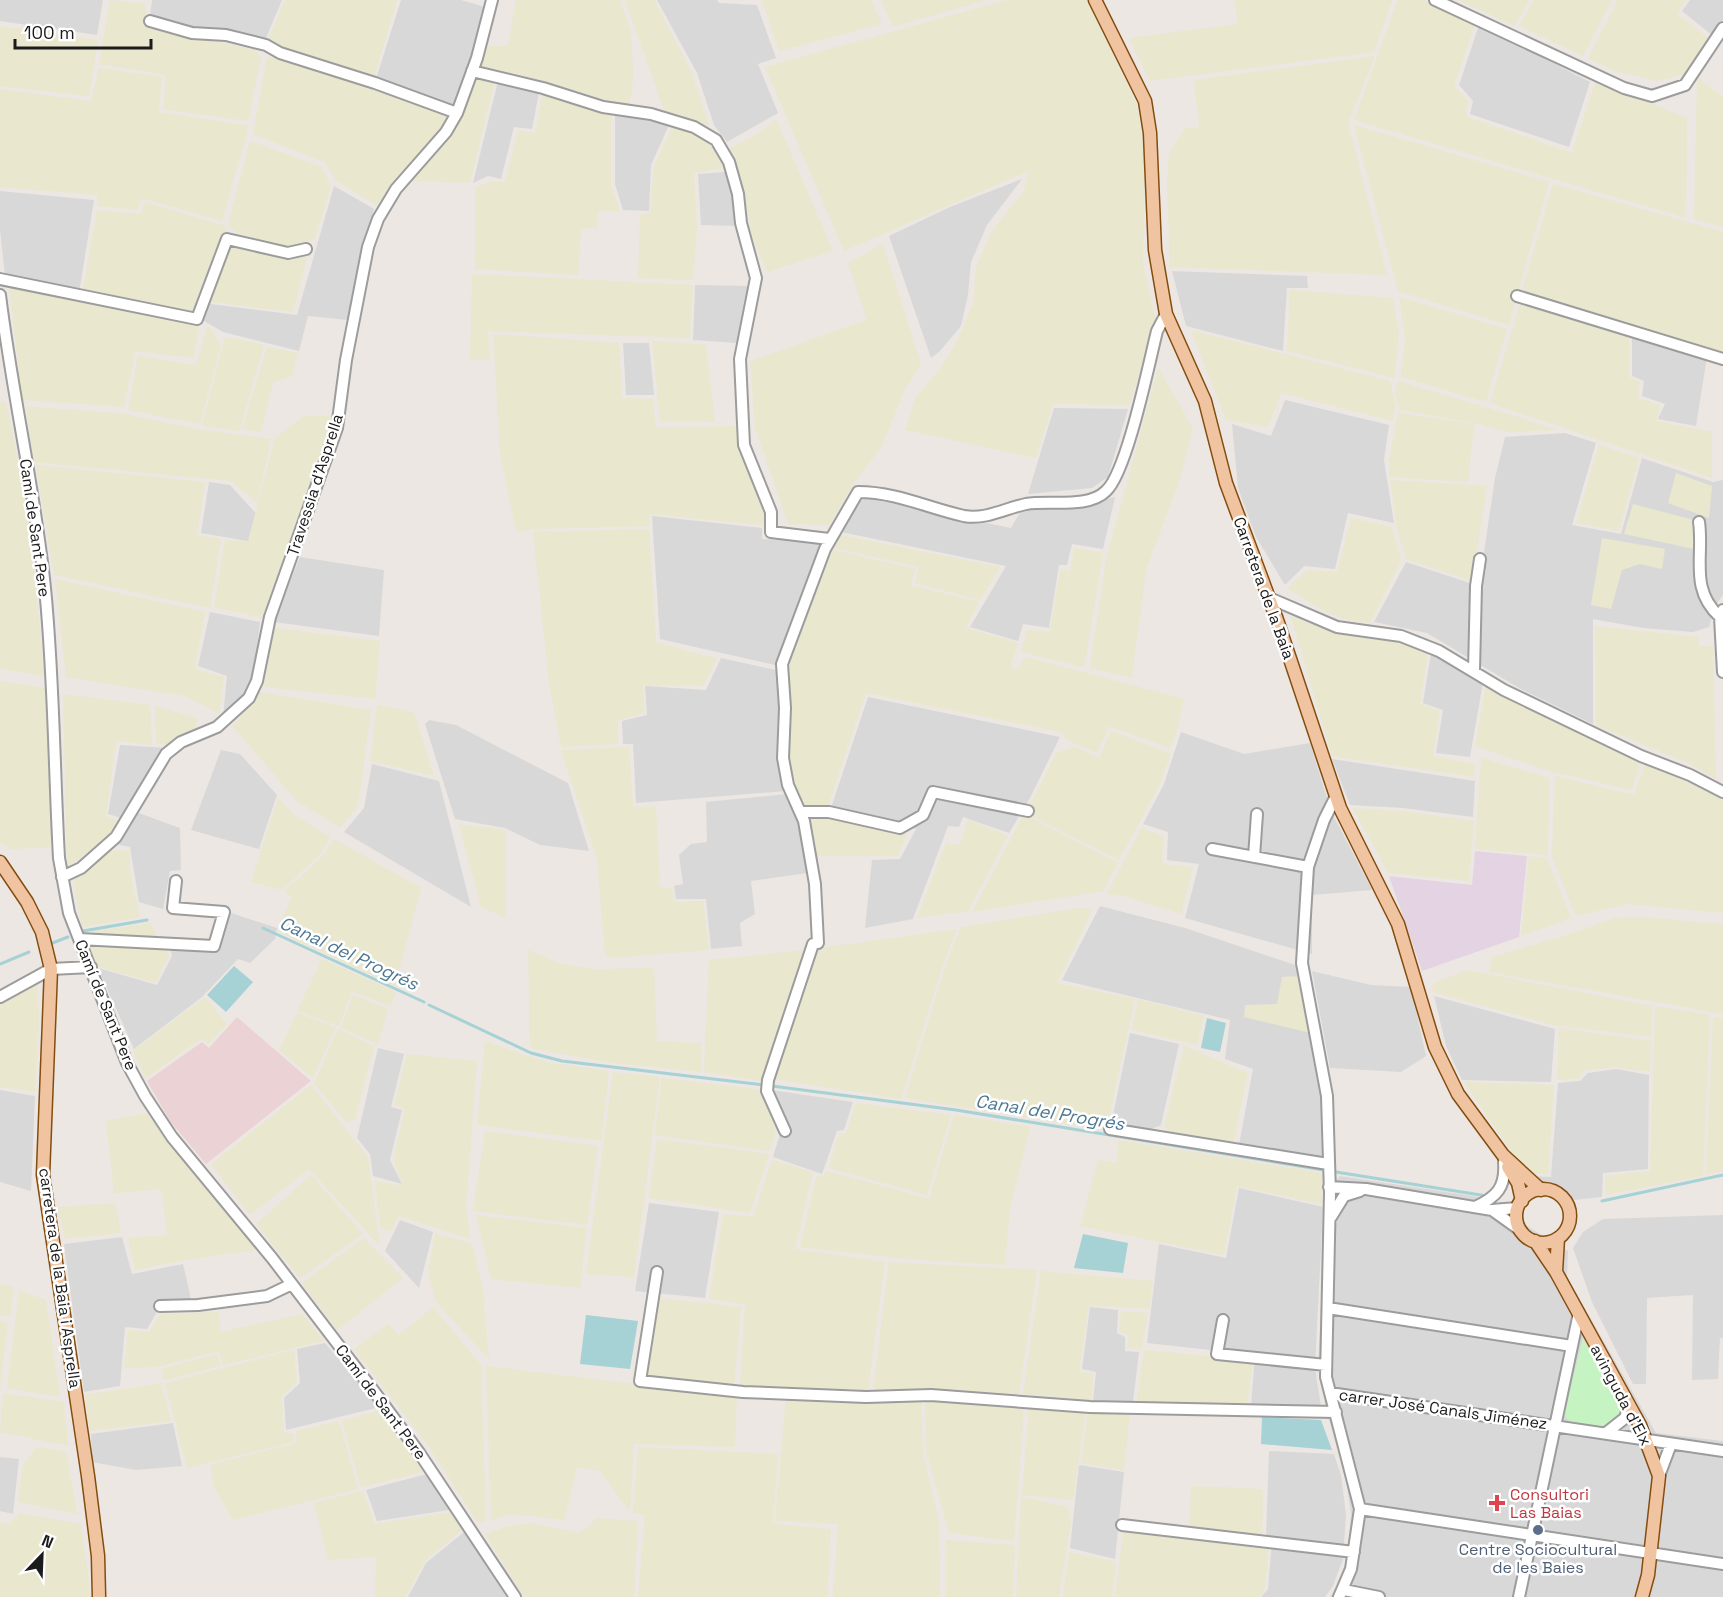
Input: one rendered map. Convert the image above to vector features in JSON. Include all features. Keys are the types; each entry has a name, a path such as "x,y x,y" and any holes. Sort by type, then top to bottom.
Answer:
{"main road":[{"name":"Carretera de la Baia","path":"1095,0 1145,101 1150,133 1155,250 1166,314 1205,401 1226,483 1336,796 1398,924 1435,1047 1458,1094 1515,1176 1520,1204"},
{"name":"carretera de la Baia i Asprella","path":"0,862 27,902 42,932 51,969 43,1175 88,1476 98,1557 99,1597"},
{"name":"Carretera de la Baia","path":"1504,1159 1541,1190"},
{"path":"1541,1190 1559,1194 1565,1201 1570,1214 1569,1224 1558,1238 1543,1243 1535,1241 1520,1230 1516,1221 1520,1204 1526,1195 1541,1190"},
{"path":"1556,1272 1558,1238"},
{"name":"avinguda d'Elx","path":"1535,1241 1556,1272 1647,1440 1659,1476 1650,1553 1642,1597"}],"street":[{"name":"Travessia d'Asprella","path":"62,877 81,868 116,837 166,754 181,742 217,727 249,698 257,681 270,617 337,428 346,360 371,237 378,219 396,189 446,132 457,113 472,71 492,0"},
{"path":"1436,0 1624,88 1652,96 1685,85 1723,28"},
{"path":"150,21 192,33 226,35 266,45 280,54 375,82 457,113"},
{"path":"472,71 532,85 603,107 651,114 694,127 716,140 729,162 738,194 741,223 756,278 740,359 744,445 771,512 771,532 829,539"},
{"path":"0,279 197,319 227,239 288,254 306,249"},
{"name":"Camí de Sant Pere","path":"0,295 45,587 62,877 69,913 127,1062 145,1096 172,1137 292,1284 420,1454 515,1597"},
{"path":"1517,296 1723,359"},
{"path":"785,1131 767,1091 768,1080 815,944 815,884 804,821 788,785 783,758 785,708 782,663 829,539 858,492 881,492 967,516 989,516 1027,504 1087,500 1106,492 1121,466 1157,332 1166,314"},
{"path":"1699,522 1697,568 1708,606 1721,613 1723,672"},
{"path":"1474,670 1476,586 1480,559"},
{"path":"1267,597 1337,627 1401,636 1439,651 1504,690 1641,756 1690,775 1723,792"},
{"path":"800,812 829,812 900,828 923,815 933,792 1028,811"},
{"path":"1336,796 1324,820 1308,867 1302,963 1327,1096 1330,1190 1326,1365 1330,1393 1360,1509 1354,1552 1342,1594 1379,1597"},
{"path":"1254,857 1257,814"},
{"path":"1212,849 1308,867"},
{"path":"79,939 214,946 224,912 173,908 176,881"},
{"path":"0,998 51,969 90,967"},
{"path":"1110,1129 1328,1164"},
{"path":"1475,1207 1492,1199 1503,1186 1504,1159"},
{"path":"1330,1190 1366,1189 1492,1210 1520,1204"},
{"path":"1329,1223 1335,1208 1344,1196 1366,1189"},
{"path":"1492,1210 1520,1230"},
{"path":"657,1272 640,1381 743,1392 866,1396 931,1395 1090,1407 1336,1412"},
{"path":"160,1306 198,1305 267,1296 292,1284"},
{"path":"1328,1308 1572,1346"},
{"path":"1519,1597 1579,1313"},
{"path":"1223,1320 1218,1354 1326,1365"},
{"name":"carrer José Canals Jiménez","path":"1330,1393 1723,1451"},
{"path":"1606,1434 1625,1418 1629,1406"},
{"path":"1659,1476 1671,1444"},
{"path":"1360,1509 1723,1564"},
{"path":"1122,1525 1354,1552"}],"shaded area":[{"path":"0,0 103,0 97,35 0,21"},
{"path":"110,0 146,4 145,28 254,49 261,57 248,121 163,109 166,75 99,64"},
{"path":"152,0 282,0 266,38 191,29 150,16"},
{"path":"285,0 397,0 374,77 289,51 268,40"},
{"path":"401,0 461,0 485,7 456,107 376,79"},
{"path":"516,0 620,0 631,31 632,95 627,106 519,74 478,68 485,46 508,46"},
{"path":"625,0 654,0 692,73 709,126 665,113"},
{"path":"657,0 717,0 719,3 757,5 776,58 758,64 778,113 727,142 714,125 697,73"},
{"path":"762,0 871,0 882,24 779,51"},
{"path":"881,0 986,0 893,27"},
{"path":"1007,0 1087,0 1138,107 1145,163 1143,264 1156,321 1129,405 1053,404 1036,458 905,430 916,397 941,368 956,343 973,304 976,268 990,234 1024,191 1028,171 844,251 765,67"},
{"path":"1234,0 1392,0 1374,52 1150,81 1129,38 1238,24"},
{"path":"1398,0 1424,0 1475,23 1454,86 1468,101 1465,116 1572,153 1596,80 1687,118 1686,218 1354,120"},
{"path":"1458,0 1529,0 1515,26"},
{"path":"1534,0 1612,0 1583,56 1519,26"},
{"path":"1618,0 1686,0 1677,14 1711,40 1689,73 1657,81 1615,71 1588,58"},
{"path":"1690,0 1723,0 1723,19 1713,36 1682,11"},
{"path":"1479,25 1590,82 1569,147 1470,114 1473,101 1459,85"},
{"path":"0,26 98,40 89,96 0,86"},
{"path":"1375,56 1348,123 1387,275 1170,267 1167,183 1169,154 1185,128 1199,128 1194,80"},
{"path":"267,57 305,64 369,89 421,104 448,118 427,145 391,183 378,206 336,181 325,162 253,134"},
{"path":"99,68 162,77 159,112 249,126 222,221 142,198 137,210 97,206 97,195 0,187 0,89 91,101"},
{"path":"477,76 495,80 470,183 409,181 451,136"},
{"path":"1697,77 1723,97 1723,227 1694,219"},
{"path":"498,81 539,92 532,129 514,127 501,179 488,176 473,183"},
{"path":"543,93 611,114 611,186 620,211 598,211 597,228 581,229 578,275 475,269 475,188 490,182 505,182 518,130 535,133"},
{"path":"615,114 669,125 651,165 649,211 623,210 615,184"},
{"path":"776,119 833,251 767,272 751,234 747,206 730,148 758,134"},
{"path":"1354,125 1549,182 1509,325 1398,291"},
{"path":"672,127 699,136 713,148 725,168 694,173 697,228 693,280 638,278 640,215 650,213 654,166"},
{"path":"250,141 322,167 331,187 314,240 285,246 235,232 228,224"},
{"path":"726,172 733,195 737,226 701,225 698,174"},
{"path":"1022,179 987,225 971,262 968,295 961,326 931,358 889,236 950,207"},
{"path":"1553,184 1723,232 1723,356 1522,291"},
{"path":"334,186 374,209 348,320 308,316 299,351 223,332 204,321 210,304 297,315"},
{"path":"0,191 94,200 79,293 5,275 0,230"},
{"path":"145,202 225,226 227,232 195,314 83,290 97,210 141,214"},
{"path":"231,242 265,253 307,257 293,312 211,302"},
{"path":"883,244 921,364 905,389 882,446 856,480 829,525 788,524 755,427 750,361 867,320 848,263"},
{"path":"1172,271 1307,276 1308,288 1287,288 1283,351 1186,326"},
{"path":"472,274 693,285 690,338 488,331 490,360 470,360"},
{"path":"9,282 200,322 193,358 135,351 124,407 22,400"},
{"path":"695,285 752,286 736,343 693,340"},
{"path":"1290,290 1393,298 1399,334 1394,378 1287,351"},
{"path":"1399,297 1507,329 1486,402 1401,377 1405,339"},
{"path":"1521,301 1629,333 1629,377 1640,382 1638,398 1660,405 1656,421 1712,432 1712,478 1490,403"},
{"path":"208,325 221,345 200,424 128,410 138,356 196,365"},
{"path":"1191,330 1390,381 1395,404 1393,421 1281,393 1268,427 1226,420"},
{"path":"493,334 619,343 622,398 653,399 656,427 740,426 741,454 756,483 766,511 765,525 650,514 649,526 533,529 516,532 500,452"},
{"path":"1632,334 1707,357 1696,426 1658,419 1665,404 1642,396 1644,381 1632,376"},
{"path":"225,337 264,345 239,431 202,426"},
{"path":"652,341 706,345 715,422 660,421"},
{"path":"623,343 649,343 654,395 626,395"},
{"path":"267,347 298,353 292,376 273,382 261,432 242,429"},
{"path":"1158,368 1193,428 1179,482 1146,569 1132,678 1090,668 1106,560"},
{"path":"1398,381 1558,430 1507,432 1479,424 1400,410 1395,392"},
{"path":"1285,400 1389,425 1384,460 1394,523 1348,513 1335,569 1304,566 1285,585 1256,537 1238,488 1232,424 1271,436"},
{"path":"0,402 6,402 29,513 44,676 0,669"},
{"path":"26,406 125,414 196,429 271,439 257,503 231,481 33,462"},
{"path":"1054,408 1128,409 1108,477 1092,488 1028,494"},
{"path":"1398,413 1474,424 1468,482 1389,477 1389,460"},
{"path":"304,416 332,416 328,438 262,618 214,607 225,540 248,541 275,438"},
{"path":"1565,433 1596,443 1572,525 1621,534 1642,458 1713,482 1723,480 1723,595 1715,606 1709,627 1693,632 1643,628 1593,619 1593,724 1519,688 1427,633 1374,622 1406,562 1479,586 1495,478 1505,437"},
{"path":"1599,445 1639,458 1619,531 1576,523"},
{"path":"36,465 205,482 197,535 221,539 210,608 54,575"},
{"path":"1676,473 1712,486 1709,518 1668,503"},
{"path":"1390,480 1487,486 1472,581 1406,559 1397,529"},
{"path":"209,482 230,485 273,532 270,545 201,533"},
{"path":"1115,497 1103,549 1072,544 1067,565 1059,565 1049,628 1023,624 1018,641 970,627 1006,566 841,532 859,502 866,498 1011,528 1022,509 1081,505"},
{"path":"1633,504 1694,520 1698,533 1694,549 1624,534"},
{"path":"652,516 762,528 762,539 809,541 822,546 775,665 660,639"},
{"path":"1351,518 1392,527 1401,561 1370,623 1347,620 1322,610 1287,588 1308,570 1337,572"},
{"path":"649,529 656,642 717,659 703,686 643,685 644,713 618,720 618,744 561,747 549,683 533,532"},
{"path":"840,535 1000,567 980,600 915,583 919,567 835,548"},
{"path":"1602,538 1665,549 1662,569 1640,564 1622,570 1611,609 1591,605"},
{"path":"1074,548 1103,553 1084,667 1021,652 1027,630 1050,632 1060,569 1070,571"},
{"path":"833,550 916,569 910,585 979,602 966,628 1018,643 1010,667 1016,670 1026,657 1184,699 1170,748 1109,726 1097,753 1067,740 1061,732 866,693 828,806 801,806 792,782 788,758 788,664"},
{"path":"300,557 384,570 379,636 274,622"},
{"path":"55,579 205,612 195,669 224,677 219,714 185,696 66,677"},
{"path":"210,612 260,622 255,665 247,691 223,717 227,676 198,666"},
{"path":"1291,617 1333,631 1400,641 1428,652 1420,704 1440,711 1433,756 1475,764 1474,777 1332,756"},
{"path":"1595,626 1698,637 1699,646 1713,646 1716,779 1688,763 1596,725"},
{"path":"274,628 380,641 375,699 264,687"},
{"path":"1431,653 1483,682 1470,757 1436,753 1443,710 1423,703"},
{"path":"721,658 776,670 786,791 636,803 633,744 623,744 622,721 647,715 645,686 706,690"},
{"path":"0,681 45,688 54,839 49,847 11,849 0,842"},
{"path":"1486,685 1640,763 1632,790 1553,772 1475,746"},
{"path":"259,692 371,710 358,806 340,828 297,801 233,727"},
{"path":"63,694 150,705 152,745 116,741 106,816 118,821 106,839 67,867"},
{"path":"868,697 1060,737 1030,798 1009,833 963,817 959,827 948,826 913,919 865,928 872,860 900,859 916,829 831,808"},
{"path":"377,705 414,712 434,776 370,761"},
{"path":"155,706 197,718 195,732 177,736 171,745 156,744"},
{"path":"429,720 456,725 568,783 589,851 540,845 505,828 455,819 425,724"},
{"path":"1111,731 1171,754 1159,786 1119,860 1026,813 1056,753 1075,747 1099,758"},
{"path":"1181,732 1244,754 1310,743 1331,811 1372,890 1312,895 1312,954 1185,918 1199,864 1167,860 1168,832 1143,824 1164,784"},
{"path":"120,745 167,748 121,818 108,814"},
{"path":"629,747 633,807 656,806 660,887 672,888 674,902 703,901 709,950 610,958 605,954 597,859 561,750"},
{"path":"221,750 240,754 277,795 259,849 191,830"},
{"path":"1481,758 1549,778 1548,855 1475,849"},
{"path":"1332,759 1475,781 1473,817 1403,808 1350,805"},
{"path":"1645,763 1723,799 1723,913 1628,904 1576,916 1552,856 1555,776 1634,795"},
{"path":"372,764 439,781 471,907 344,832 364,808"},
{"path":"788,794 800,827 807,873 751,881 755,914 740,923 742,946 711,949 706,899 676,899 674,886 683,884 679,855 691,844 707,842 706,802"},
{"path":"278,798 298,818 330,837 322,852 282,890 251,882"},
{"path":"1353,808 1402,811 1474,821 1469,881 1388,873"},
{"path":"136,812 180,828 181,870 170,871 163,909 139,902 130,847 116,844"},
{"path":"810,814 832,816 907,834 898,856 816,856"},
{"path":"1024,814 1118,863 1103,891 972,912"},
{"path":"968,820 1008,836 968,911 917,918 946,843 960,845"},
{"path":"459,824 506,830 506,918 481,907"},
{"path":"1141,828 1164,836 1162,864 1193,867 1181,914 1128,897 1107,894"},
{"path":"334,839 421,888 395,986 279,932 279,925 292,896 284,892 322,857"},
{"path":"129,850 131,877 140,917 82,927 73,881 111,851"},
{"path":"1475,851 1527,856 1519,937 1422,971 1389,876 1472,885"},
{"path":"1529,856 1547,859 1571,918 1521,936"},
{"path":"1100,906 1185,928 1298,966 1324,1096 1323,1160 1239,1145 1253,1069 1225,1059 1230,1020 1062,980"},
{"path":"1080,908 1093,909 1057,983 1135,999 1106,1130 905,1098 946,964 961,927"},
{"path":"231,913 277,928 275,939 250,963 238,959 202,997 134,1049 98,968 157,985 172,956 170,947 218,950"},
{"path":"1640,917 1723,924 1723,1014 1490,972 1491,957 1564,936 1615,918"},
{"path":"150,923 169,955 156,983 96,966 85,933"},
{"path":"957,929 944,961 901,1099 774,1079 820,948"},
{"path":"528,950 561,964 595,969 654,968 657,1041 701,1043 701,1072 607,1062 530,1048"},
{"path":"806,950 761,1081 704,1072 709,960"},
{"path":"322,959 396,992 390,1006 352,991 339,1026 297,1011"},
{"path":"1467,970 1652,1006 1651,1037 1553,1025 1433,992 1432,984"},
{"path":"1312,971 1371,985 1411,987 1426,1056 1401,1072 1330,1068"},
{"path":"1300,976 1311,1033 1244,1017 1245,1005 1277,1004 1282,977"},
{"path":"37,983 39,1022 35,1092 0,1087 0,1005"},
{"path":"353,995 388,1009 378,1044 341,1028"},
{"path":"1434,996 1555,1029 1551,1082 1462,1080 1446,1046"},
{"path":"205,997 227,1024 208,1044 202,1038 146,1078 133,1051"},
{"path":"1138,999 1204,1016 1197,1045 1132,1030"},
{"path":"1655,1006 1710,1015 1703,1176 1605,1195 1605,1176 1650,1171"},
{"path":"297,1013 336,1027 313,1078 279,1050"},
{"path":"237,1017 311,1081 206,1164 170,1121 147,1081 202,1042 209,1048"},
{"path":"1713,1017 1723,1018 1723,1171 1706,1174"},
{"path":"1559,1028 1651,1041 1650,1072 1615,1067 1586,1070 1578,1079 1557,1080"},
{"path":"338,1029 374,1046 355,1119 347,1122 314,1084"},
{"path":"1130,1033 1179,1044 1161,1125 1147,1131 1111,1125"},
{"path":"485,1041 546,1062 609,1071 601,1141 477,1125"},
{"path":"1184,1046 1248,1073 1233,1144 1171,1135 1164,1126"},
{"path":"378,1048 404,1054 391,1107 402,1110 390,1160 402,1184 373,1176 370,1154 357,1138"},
{"path":"407,1054 477,1061 466,1207 470,1239 399,1216 390,1232 380,1227 375,1181 403,1186 393,1159 405,1109 394,1105"},
{"path":"1616,1069 1649,1075 1648,1169 1603,1173 1602,1197 1574,1200 1561,1189 1528,1176 1551,1177 1558,1083 1580,1081 1588,1073"},
{"path":"613,1072 660,1077 634,1277 586,1274"},
{"path":"662,1078 765,1090 776,1133 769,1151 655,1135"},
{"path":"1464,1082 1554,1085 1548,1174 1526,1173"},
{"path":"311,1085 368,1157 380,1246 309,1169 250,1215 211,1164"},
{"path":"0,1090 35,1096 31,1191 0,1182"},
{"path":"771,1090 853,1102 844,1130 837,1131 822,1174 773,1157 780,1134"},
{"path":"856,1103 951,1115 927,1195 829,1168 839,1133 846,1133"},
{"path":"146,1113 256,1250 135,1270 128,1238 167,1235 161,1189 114,1193 106,1121"},
{"path":"954,1115 1030,1127 1010,1207 1005,1265 906,1259 800,1247 816,1177 823,1176 827,1171 929,1199"},
{"path":"485,1131 598,1146 587,1225 473,1211"},
{"path":"657,1139 769,1154 750,1213 649,1198"},
{"path":"1118,1140 1322,1173 1322,1204 1237,1186 1224,1255 1080,1226 1098,1160 1117,1163"},
{"path":"772,1160 813,1172 795,1249 885,1262 868,1390 740,1386 745,1304 709,1299 723,1214 753,1217"},
{"path":"311,1175 363,1234 300,1278 256,1224"},
{"path":"1340,1176 1479,1197 1568,1251 1567,1277 1656,1433 1723,1441 1723,1597 1330,1597 1338,1585 1347,1558 1351,1515 1345,1472 1326,1410 1318,1363 1327,1189"},
{"path":"1239,1188 1323,1207 1315,1368 1321,1406 1251,1406 1255,1355 1147,1343 1159,1244 1226,1258"},
{"path":"115,1203 121,1233 65,1239 58,1207"},
{"path":"649,1203 719,1212 705,1298 635,1291"},
{"path":"476,1215 587,1228 580,1288 491,1279"},
{"path":"1723,1215 1723,1338 1720,1338 1718,1379 1692,1380 1693,1295 1647,1298 1646,1384 1633,1384 1592,1302 1573,1248 1583,1232 1603,1219"},
{"path":"400,1220 433,1232 419,1288 385,1251"},
{"path":"435,1233 472,1244 482,1284 489,1359 436,1302 428,1273"},
{"path":"122,1237 132,1274 183,1264 193,1308 158,1310 147,1329 125,1327 120,1386 84,1392 64,1244"},
{"path":"364,1238 403,1278 337,1330 302,1283"},
{"path":"889,1262 1037,1270 1019,1394 931,1389 873,1390"},
{"path":"1041,1271 1153,1281 1149,1309 1089,1305 1079,1372 1093,1373 1092,1400 1023,1394"},
{"path":"0,1284 14,1287 10,1317 0,1315"},
{"path":"19,1291 46,1300 60,1397 7,1388"},
{"path":"656,1298 741,1307 734,1387 645,1377"},
{"path":"433,1307 481,1365 486,1520 478,1523 427,1444 354,1349 388,1324 399,1335"},
{"path":"1090,1307 1118,1310 1117,1333 1125,1337 1125,1351 1139,1352 1133,1402 1093,1402 1096,1372 1082,1369"},
{"path":"1121,1311 1148,1313 1142,1349 1127,1348 1129,1335 1119,1332"},
{"path":"219,1312 220,1332 302,1314 324,1341 223,1365 219,1351 157,1367 124,1368 128,1330 150,1332 160,1314"},
{"path":"0,1321 8,1323 0,1392"},
{"path":"325,1343 380,1407 286,1430 284,1398 300,1383 297,1349"},
{"path":"294,1350 297,1382 282,1396 284,1433 294,1433 294,1442 187,1468 165,1383"},
{"path":"1144,1350 1253,1360 1247,1405 1136,1404"},
{"path":"217,1354 220,1366 164,1380 161,1369"},
{"path":"486,1366 737,1396 735,1447 634,1444 630,1512 600,1471 577,1467 564,1520 512,1514 491,1520"},
{"path":"161,1383 171,1421 90,1431 85,1395"},
{"path":"3,1393 64,1402 68,1446 0,1432"},
{"path":"786,1396 921,1399 923,1454 939,1521 940,1597 833,1597 838,1524 775,1521"},
{"path":"925,1400 1024,1408 1014,1541 949,1533 926,1450"},
{"path":"1029,1404 1086,1409 1073,1500 1022,1495"},
{"path":"381,1410 424,1472 361,1487 342,1421"},
{"path":"1088,1410 1130,1412 1124,1470 1081,1463"},
{"path":"339,1421 358,1489 233,1520 214,1487 211,1465 297,1443 296,1431"},
{"path":"173,1423 182,1466 136,1470 92,1462 91,1434"},
{"path":"37,1447 66,1451 77,1514 18,1502 23,1464"},
{"path":"638,1447 778,1454 773,1524 831,1529 827,1597 638,1597 645,1515 633,1513"},
{"path":"1269,1451 1334,1454 1341,1475 1346,1515 1343,1559 1333,1586 1325,1597 1261,1597 1268,1589 1272,1540 1266,1537"},
{"path":"0,1457 19,1459 13,1514 0,1511"},
{"path":"1079,1465 1124,1472 1115,1559 1070,1548"},
{"path":"427,1474 449,1510 377,1521 366,1490"},
{"path":"1191,1486 1263,1489 1262,1537 1189,1528"},
{"path":"363,1491 375,1524 451,1512 463,1529 425,1561 405,1597 375,1597 376,1557 328,1560 314,1503"},
{"path":"1021,1497 1068,1507 1071,1522 1059,1597 1016,1597"},
{"path":"20,1513 81,1524 91,1597 0,1597 0,1522 9,1524"},
{"path":"598,1518 638,1521 634,1597 524,1597 485,1534 505,1527 531,1523 579,1533"},
{"path":"1124,1528 1269,1546 1265,1589 1258,1597 1115,1597"},
{"path":"464,1532 506,1597 408,1597 426,1563"},
{"path":"946,1540 1015,1545 1013,1597 946,1597"},
{"path":"1069,1552 1116,1562 1112,1597 1063,1597"}],"green space":[{"path":"1583,1338 1624,1412 1611,1428 1570,1422 1564,1415"}],"water":[{"path":"234,966 253,982 226,1012 207,995"},
{"path":"1207,1018 1226,1023 1220,1052 1201,1048"},
{"path":"1083,1234 1128,1243 1123,1273 1074,1268"},
{"path":"586,1315 638,1321 630,1369 580,1364"},
{"path":"1262,1417 1321,1420 1332,1450 1261,1444"}],"waterway":[{"name":"Canal del Progrés","path":"83,931 147,920"},
{"name":"Canal del Progrés","path":"263,928 424,1002"},
{"name":"Canal del Progrés","path":"50,944 68,937"},
{"name":"Canal del Progrés","path":"0,964 29,952"},
{"name":"Canal del Progrés","path":"429,1005 531,1053 562,1061 764,1085"},
{"name":"Canal del Progrés","path":"772,1086 956,1110 1324,1170"},
{"path":"1336,1172 1487,1196"},
{"path":"1602,1201 1723,1175"}],"place":[{"name":"Consultori Las Baias","path":"1497,1503"},
{"name":"Centre Sociocultural de les Baies","path":"1538,1530"}]}
